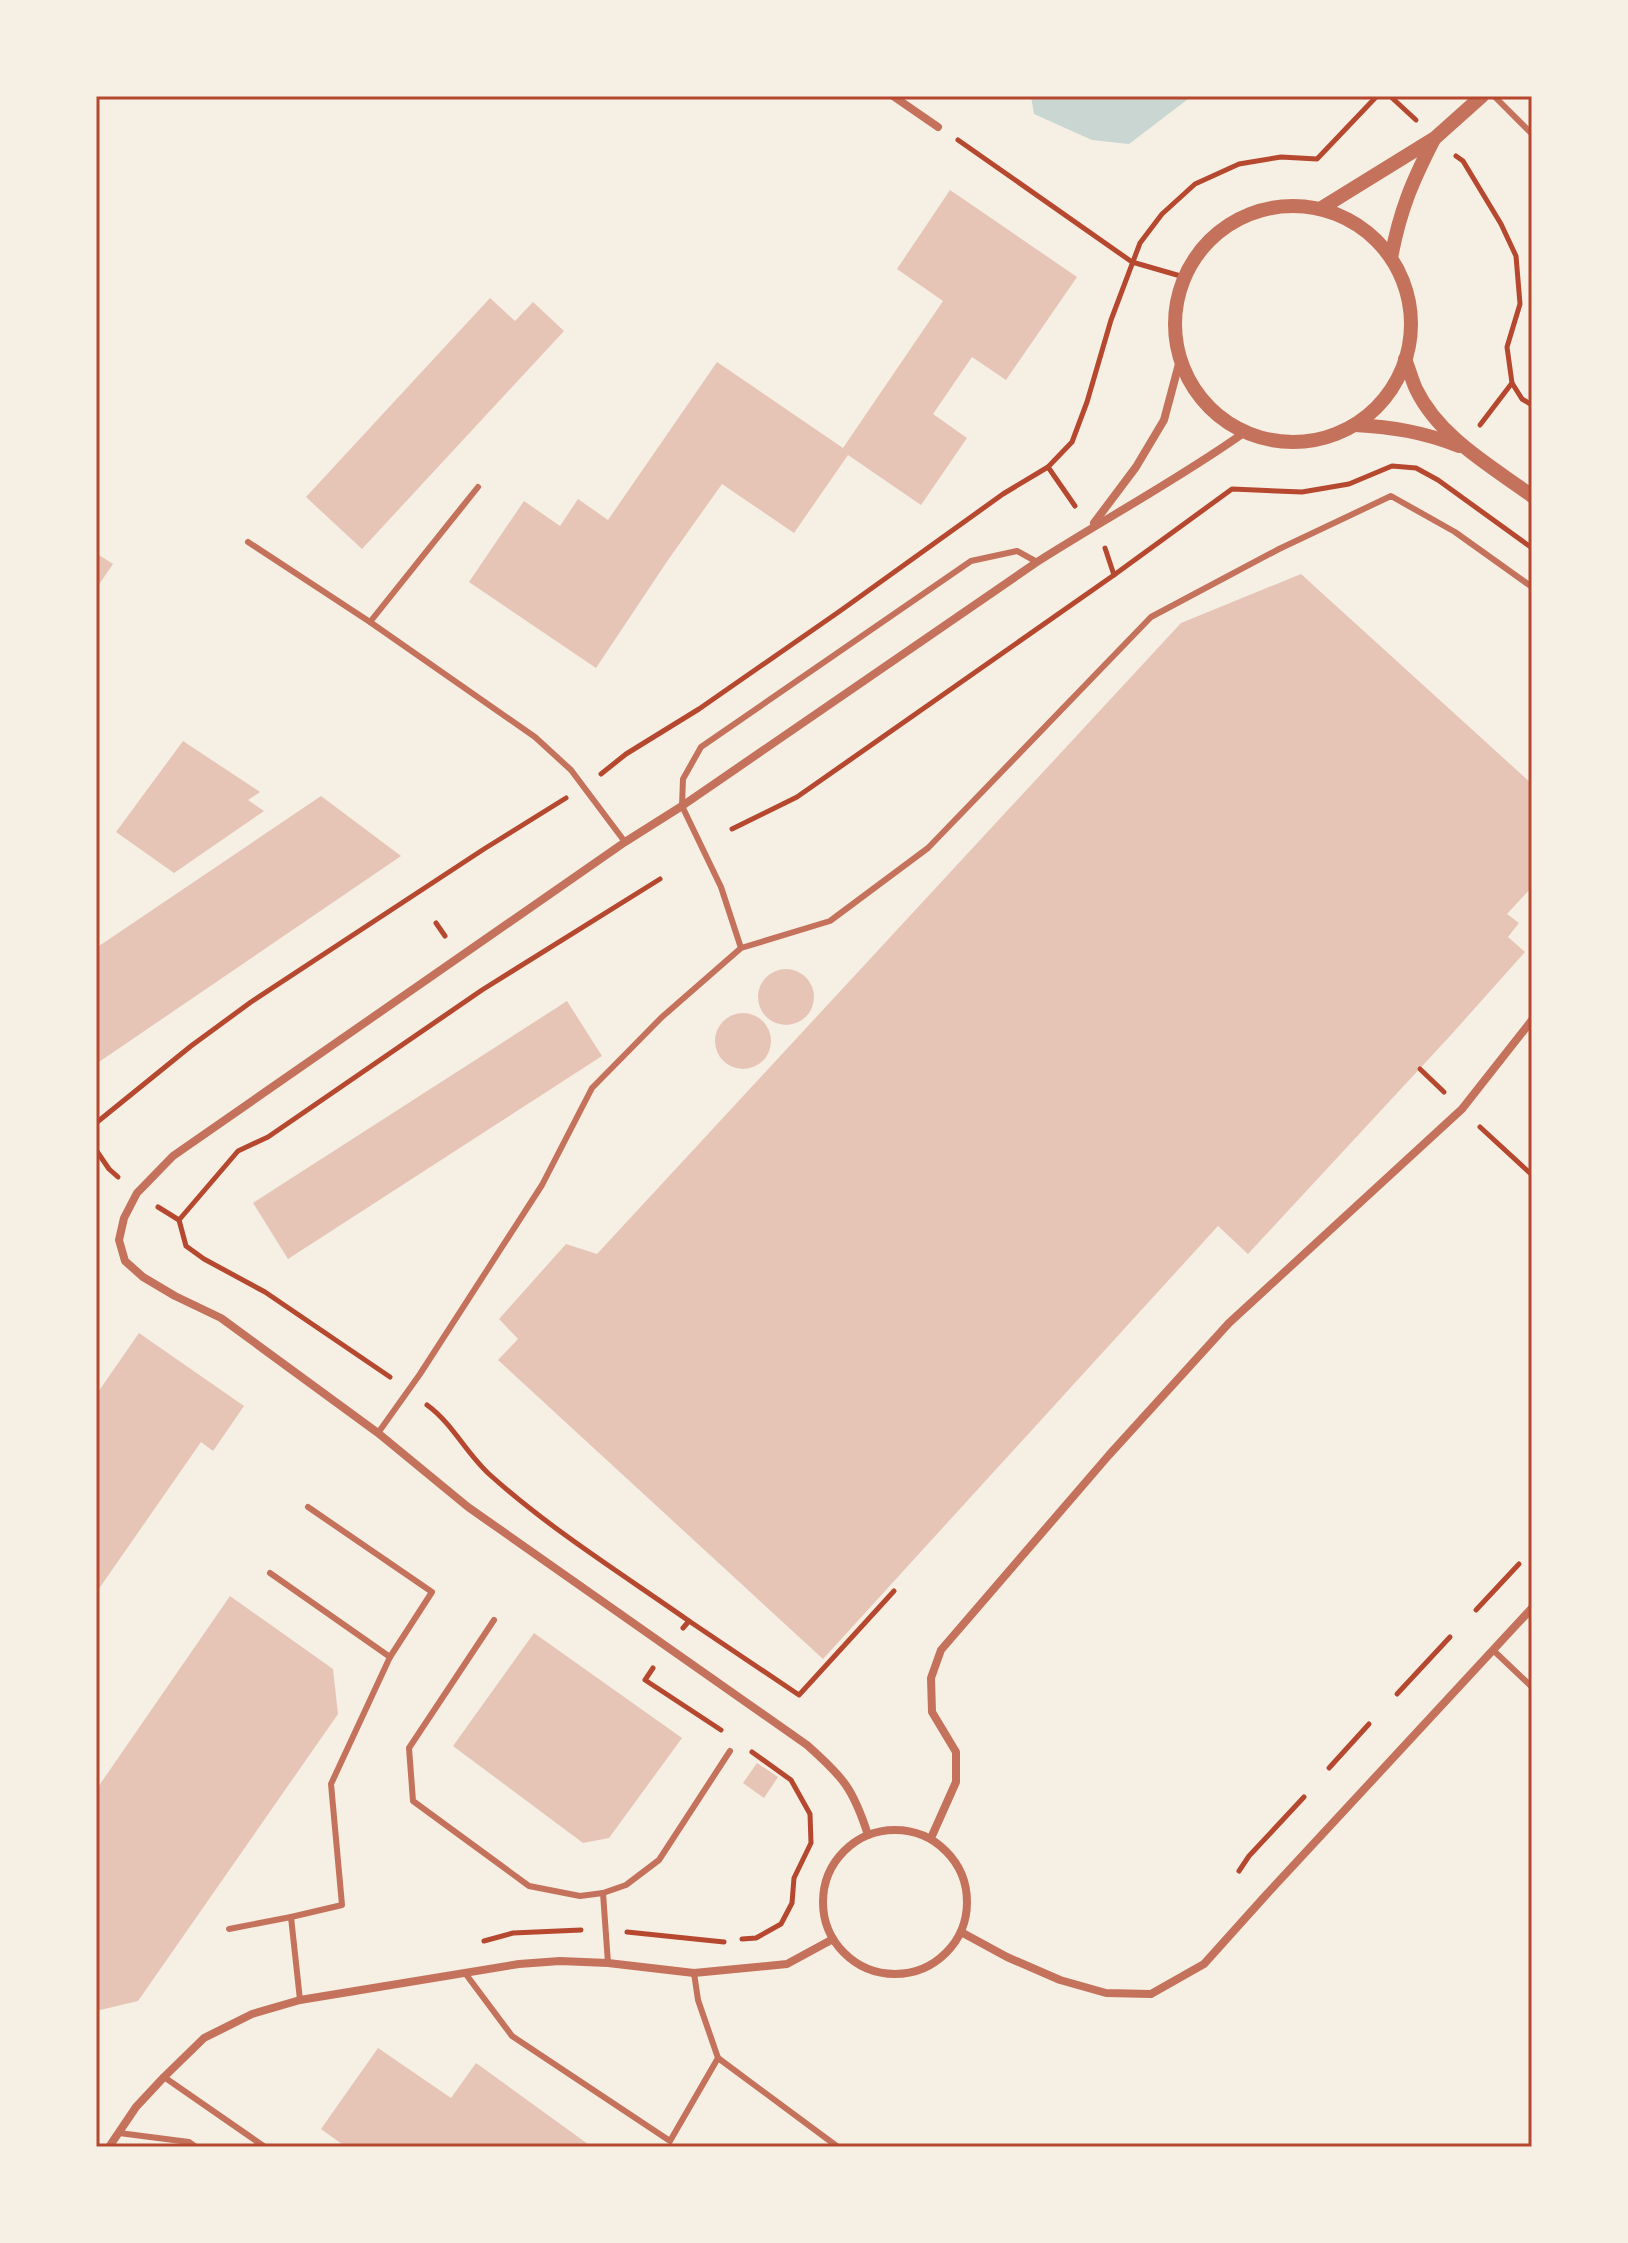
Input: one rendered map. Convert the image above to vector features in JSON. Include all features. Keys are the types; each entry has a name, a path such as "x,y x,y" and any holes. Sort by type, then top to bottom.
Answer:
{"street":[{"path":"893,96 938,127"},
{"path":"1320,209 1435,138 1482,96"},
{"path":"1391,258 1398,222 1411,183 1435,138"},
{"path":"1287,206 1320,209 1347,219 1372,235 1391,258 1406,290 1411,324 1405,359 1394,385 1377,407 1355,425 1329,436 1301,442 1273,440 1245,432 1224,420 1205,403 1190,383 1180,360 1175,332 1176,304 1184,277 1201,249 1226,227 1255,211 1287,206"},
{"path":"1405,359 1417,391 1437,420 1464,447 1532,496"},
{"path":"1090,528 1136,467 1164,420 1180,360"},
{"path":"1355,425 1406,430 1464,447"},
{"path":"868,1835 848,1786 835,1769 807,1745 468,1507 378,1433 221,1318 143,1277 125,1261 119,1240 124,1218 137,1193 173,1156 625,842 1037,562 1218,452 1245,432"},
{"path":"931,1838 956,1782 956,1752 932,1712 931,1678 941,1650 1116,1447 1229,1323 1462,1109 1532,1020"},
{"path":"961,1932 1007,1957 1060,1980 1106,1993 1151,1994 1204,1964 1532,1608"},
{"path":"889,1829 911,1831 931,1838 948,1852 961,1869 967,1890 968,1912 961,1932 949,1951 931,1965 910,1973 888,1974 866,1968 847,1956 833,1939 825,1920 823,1899 826,1879 836,1860 850,1845 868,1835 889,1829"},
{"path":"109,2147 136,2107 204,2038 252,2014 300,2000 560,1961 694,1973 787,1964 833,1939"}],"lane":[{"path":"1494,96 1532,134"},
{"path":"370,622 478,487"},
{"path":"378,1433 542,1185 592,1088 662,1017 741,948 830,921 928,848 1151,617 1279,549 1391,496 1455,532 1532,587"},
{"path":"248,542 535,737 571,770 625,842"},
{"path":"741,948 721,887 682,806 683,779 701,747 971,561 1017,551 1037,562"},
{"path":"229,1929 342,1905 331,1784 390,1657 432,1592 308,1507"},
{"path":"270,1573 390,1657"},
{"path":"494,1620 409,1748 413,1801 529,1886 580,1896 603,1893 626,1885 659,1860 730,1751"},
{"path":"1493,1650 1532,1687"},
{"path":"603,1893 608,1963"},
{"path":"291,1917 300,2000"},
{"path":"465,1973 512,2036 668,2144 718,2058"},
{"path":"694,1973 698,2000 718,2058 838,2147"},
{"path":"164,2077 265,2147"},
{"path":"119,2133 189,2142 196,2147"}],"path":[{"path":"1078,510 1048,467 1072,442 1111,320 1140,243 1162,214 1195,184 1239,164 1281,157 1317,159 1377,96"},
{"path":"1390,96 1463,161 1501,224 1516,256 1520,304 1507,347 1512,383 1522,399 1532,405"},
{"path":"938,127 1132,262 1184,277"},
{"path":"1464,447 1512,383"},
{"path":"732,829 797,797 1232,489 1302,492 1349,484 1392,466 1416,468 1438,480 1532,548"},
{"path":"1104,546 1114,575"},
{"path":"179,1220 238,1151 268,1137 482,990 660,879"},
{"path":"96,1150 109,1169"},
{"path":"164,1211 179,1220 186,1246 265,1292 369,1361 438,1413 487,1472 542,1517 799,1695 894,1591"},
{"path":"1476,1610 1519,1564"},
{"path":"667,1648 689,1621"},
{"path":"1397,1694 1450,1637"},
{"path":"1329,1768 1369,1724"},
{"path":"1239,1871 1304,1797"}],"shaded area":[{"path":"1031,96 1192,96 1129,144 1092,140 1034,114"}],"building":[{"path":"950,190 1077,277 1006,380 972,357 933,414 967,438 921,505 848,455 794,533 722,484 596,668 469,582 524,501 560,526 578,499 608,520 717,362 843,448 943,301 897,269"},
{"path":"490,298 515,321 533,302 564,331 362,549 306,497"},
{"path":"96,553 113,564 96,589"},
{"path":"1301,574 1532,784 1532,887 1507,914 1519,923 1508,937 1525,952 1248,1254 1218,1226 823,1659 498,1360 518,1339 499,1319 566,1244 597,1254 1181,623"},
{"path":"183,741 260,792 248,800 264,811 174,873 116,832"},
{"path":"321,796 401,856 96,1064 96,948"},
{"path":"786,969 806,977 814,997 806,1017 786,1025 766,1017 758,997 766,977"},
{"path":"567,1001 602,1056 288,1259 253,1203"},
{"path":"743,1013 763,1021 771,1041 763,1061 743,1069 723,1061 715,1041 723,1021"},
{"path":"139,1333 244,1406 213,1451 201,1442 96,1593 96,1395"},
{"path":"230,1596 333,1669 338,1714 138,2001 96,2011 96,1790"},
{"path":"534,1633 682,1738 609,1838 583,1843 453,1746"},
{"path":"757,1763 778,1777 764,1798 743,1783"},
{"path":"378,2048 451,2098 476,2063 592,2147 346,2147 321,2129"}]}
